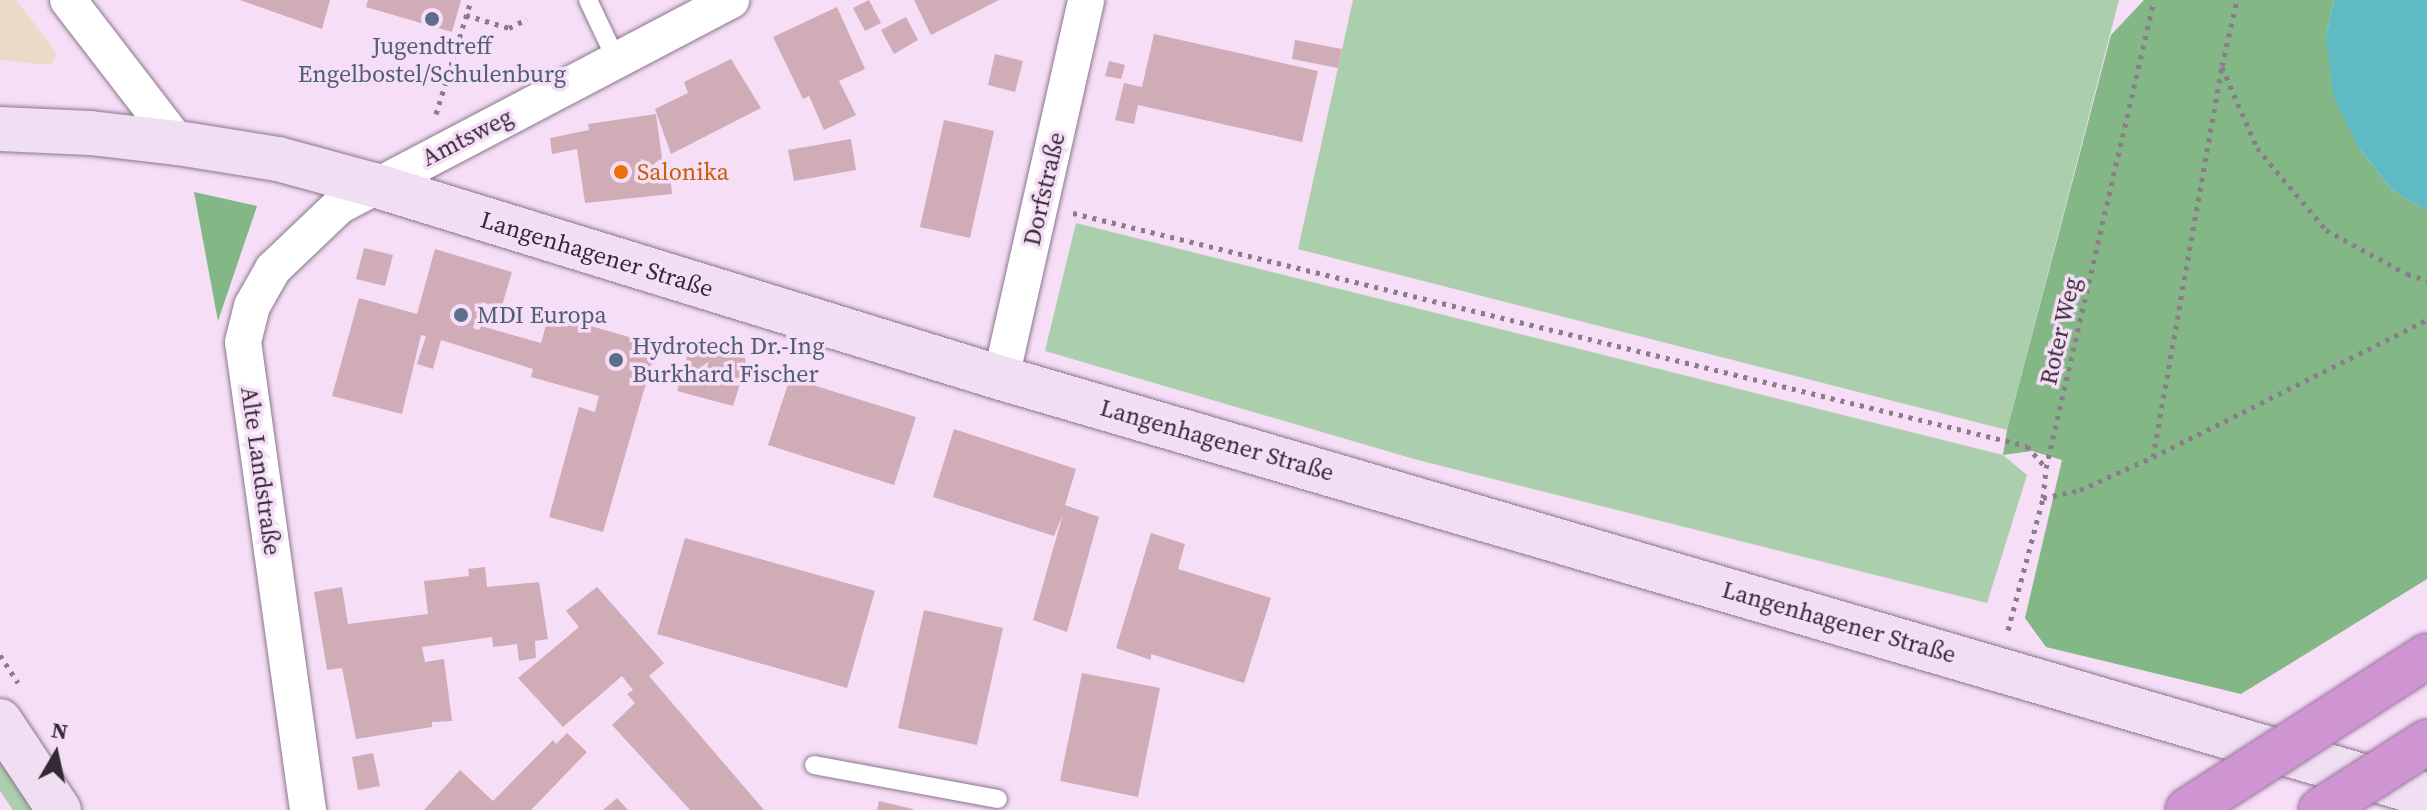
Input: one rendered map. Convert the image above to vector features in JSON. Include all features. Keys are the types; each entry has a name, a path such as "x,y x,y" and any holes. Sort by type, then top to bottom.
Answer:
{"highway":[{"path":"2188,810 2427,656"},
{"path":"2321,810 2427,742"}],"main road":[{"name":"Langenhagener Straße","path":"0,129 90,133 178,143 278,159 374,185 1001,378 2427,795"},
{"path":"0,721 59,810"}],"street":[{"path":"68,0 178,143"},
{"name":"Amtsweg","path":"374,185 731,0"},
{"name":"Dorfstraße","path":"1001,378 1086,0"},
{"name":"Alte Landstraße","path":"308,810 243,342 252,306 273,269 339,206 374,185"}],"lane":[{"path":"588,0 616,59"},
{"path":"814,765 998,799"}],"path":[{"path":"421,160 471,0"},
{"name":"Roter Weg","path":"1998,669 2043,498 2046,468 2154,0"},
{"path":"2153,457 2222,66 2237,0"},
{"path":"466,15 509,28 527,19"},
{"path":"2222,66 2257,148 2326,230 2407,274 2427,280"},
{"path":"1041,205 2027,446 2046,468"},
{"path":"2043,498 2080,490 2153,457 2427,320"}],"shaded area":[{"path":"0,0 16,0 57,53 51,65 0,60"}],"green space":[{"path":"1353,0 2119,0 2007,430 1298,249"},
{"path":"2144,0 2334,0 2326,36 2359,148 2391,189 2427,211 2427,579 2241,694 2046,647 2025,618 2062,460 2032,451 2003,455 2007,430 2111,35"},
{"path":"194,192 257,206 218,321"},
{"path":"1076,223 2003,455 2027,475 1987,603 1414,459 1045,351"},
{"path":"0,757 34,810 13,810 0,791"}],"water":[{"path":"2334,0 2427,0 2427,211 2391,189 2359,148 2334,98 2326,36"}],"building":[{"path":"240,0 330,0 322,29"},
{"name":"Jugendtreff Engelbostel/Schulenburg","path":"368,0 461,0 452,32 366,7"},
{"path":"869,0 881,23 865,31 853,8"},
{"path":"914,0 999,0 931,35"},
{"path":"837,7 865,69 839,81 856,115 824,130 809,96 803,99 773,37"},
{"path":"906,17 918,40 894,54 881,30"},
{"path":"1154,34 1318,71 1302,142 1138,105 1134,124 1115,120 1124,83 1142,87"},
{"path":"1295,40 1342,49 1338,68 1292,59"},
{"path":"995,54 1023,61 1015,92 988,85"},
{"path":"731,59 761,108 671,154 655,109 688,93 684,82"},
{"path":"1109,61 1125,65 1121,79 1105,76"},
{"path":"656,114 664,173 670,173 672,194 585,203 577,149 552,154 550,138 589,130 588,124"},
{"path":"944,120 994,131 970,238 920,227"},
{"path":"851,139 856,170 794,181 788,150"},
{"path":"364,248 393,255 385,286 356,279"},
{"path":"435,249 512,272 501,309 482,302 473,328 479,330 481,326 541,343 549,314 657,345 603,532 549,517 579,407 595,412 599,396 531,377 533,369 441,340 433,369 417,364 426,336 421,335 402,414 332,396 359,298 417,314"},
{"path":"691,343 748,359 733,406 677,391"},
{"path":"790,378 916,417 894,485 768,445"},
{"path":"954,429 1076,469 1065,505 1099,517 1067,632 1033,620 1063,514 1054,536 933,497"},
{"path":"1151,533 1185,544 1178,569 1271,598 1244,683 1151,654 1151,660 1116,648"},
{"path":"685,538 875,591 847,688 657,634"},
{"path":"485,567 487,587 539,582 548,639 535,641 536,658 519,661 517,644 493,647 492,637 422,647 425,662 444,659 452,721 432,722 432,727 356,739 342,668 327,670 314,592 342,587 348,624 428,614 424,581 469,576 468,569"},
{"path":"597,587 664,663 649,676 764,810 690,810 612,725 635,703 627,694 633,690 622,676 563,727 518,678 579,627 566,611"},
{"path":"924,610 1003,628 977,745 898,728"},
{"path":"1082,673 1160,688 1138,797 1060,781"},
{"path":"567,733 587,752 531,810 424,810 460,770 493,801 553,740 556,744"},
{"path":"373,753 380,786 358,790 352,757"},
{"path":"617,798 628,810 603,810"},
{"path":"879,801 913,809 913,810 877,810"}],"place":[{"name":"Jugendtreff Engelbostel/Schulenburg","path":"432,19"},
{"name":"Salonika","path":"621,172"},
{"name":"MDI Europa","path":"461,315"},
{"name":"Hydrotech Dr.-Ing Burkhard Fischer","path":"616,360"}]}
